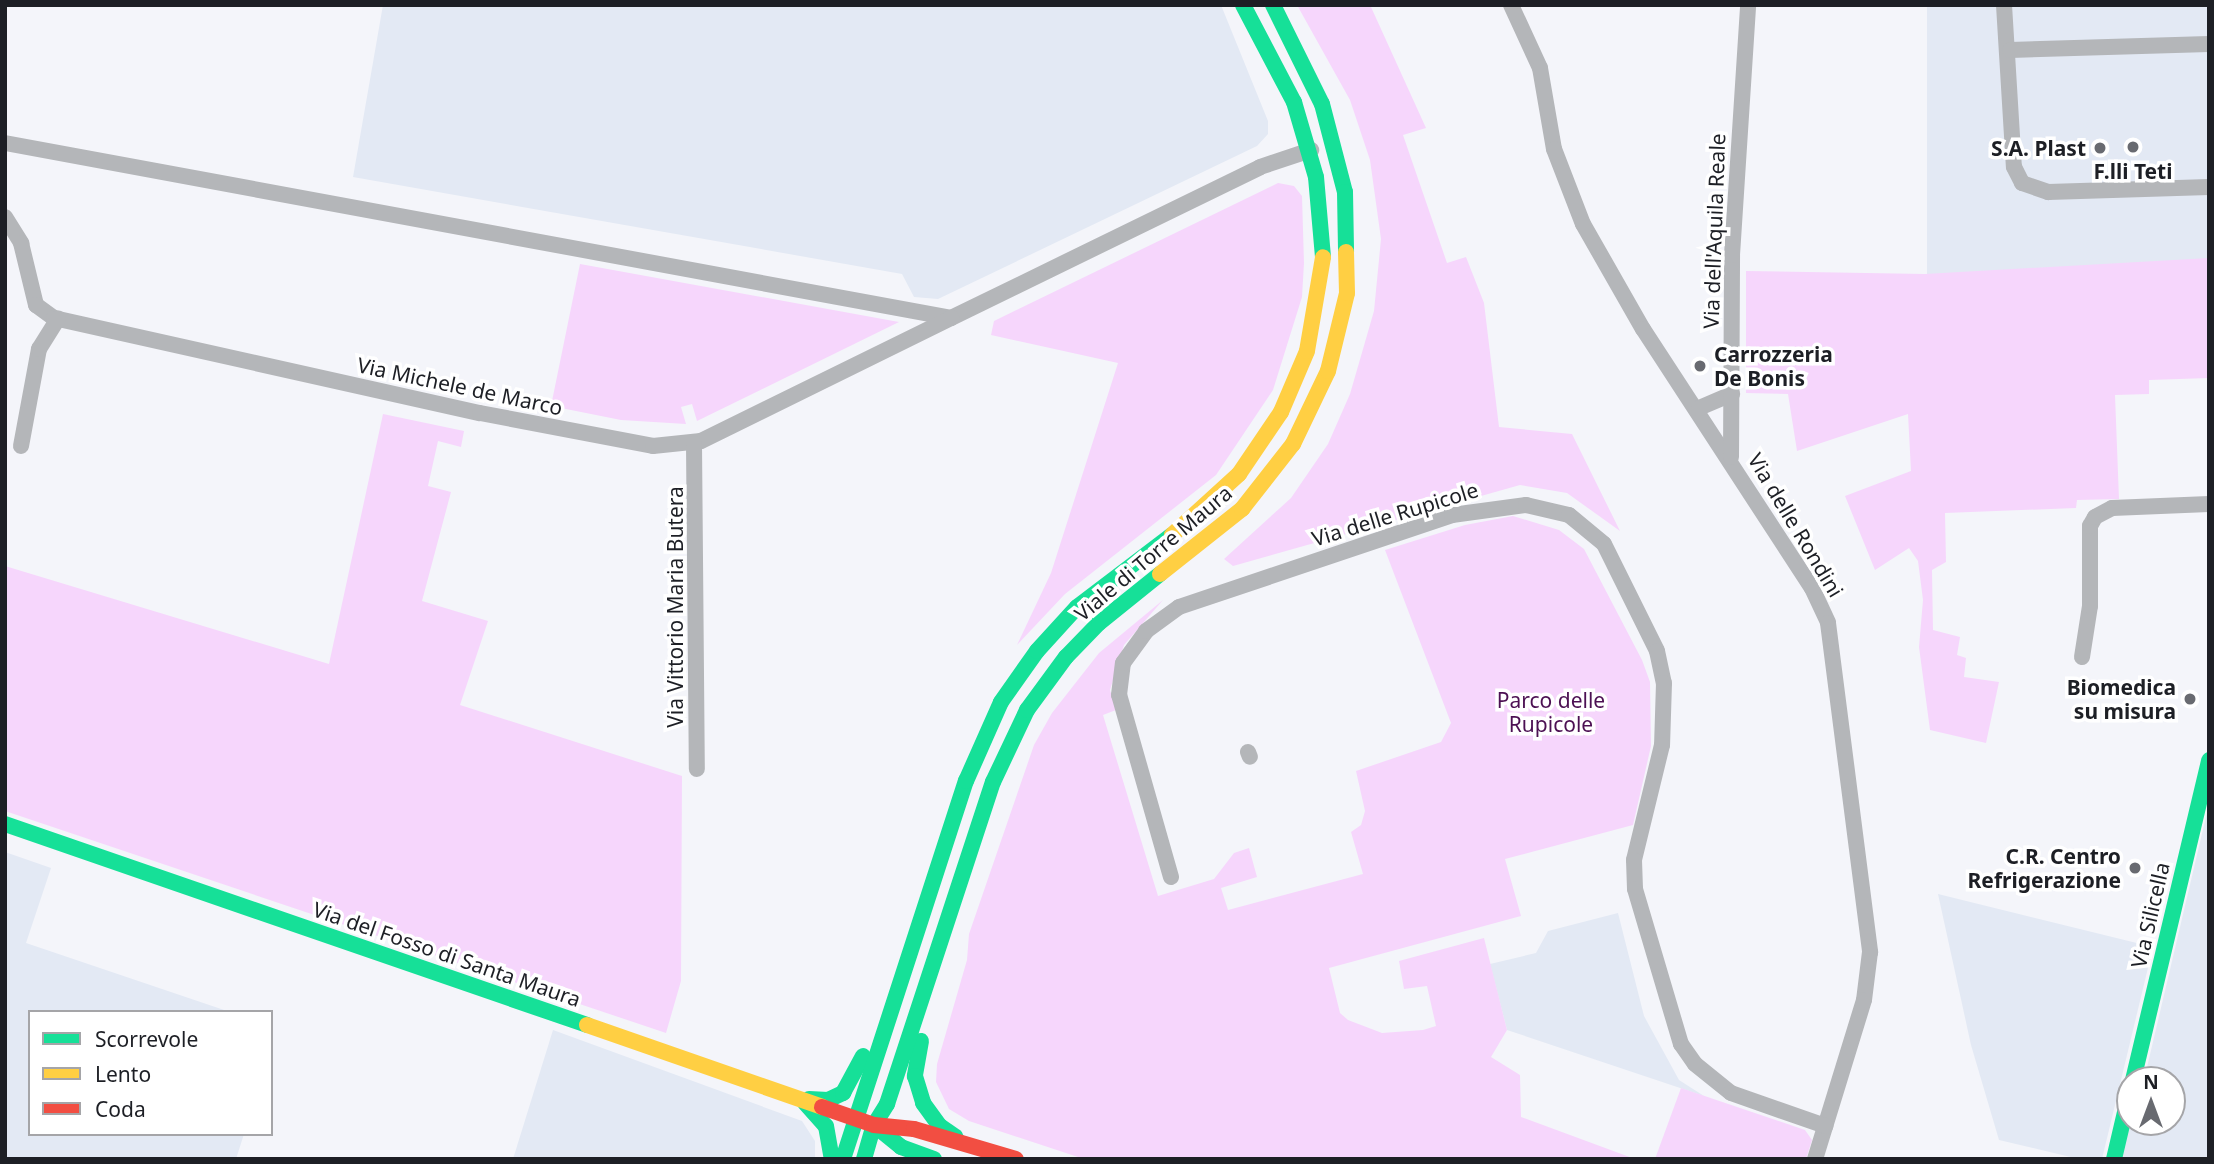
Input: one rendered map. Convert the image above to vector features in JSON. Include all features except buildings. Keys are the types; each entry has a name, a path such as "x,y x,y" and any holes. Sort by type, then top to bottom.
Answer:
{"street":[{"name":"Viale di Torre Maura","path":"843,1159 974,758 1010,688 1077,607 1224,489 1261,444 1294,388 1310,340 1322,269 1321,210 1311,150 1289,90 1243,5"},
{"name":"Viale di Torre Maura","path":"864,1159 874,1125 887,1104 993,782 1036,695 1099,623 1242,509 1293,444 1325,379 1346,293 1345,192 1322,104 1273,5"},
{"name":"Via delle Rondini","path":"1511,5 1540,68 1554,149 1583,224 1643,329 1731,457 1821,604 1830,635 1870,952 1864,1000 1825,1126 1821,1157"},
{"name":"Via dell'Aquila Reale","path":"1731,457 1732,255 1748,5"},
{"path":"2004,5 2010,50 2013,161 2022,183 2048,192 2209,187"},
{"path":"2010,50 2209,44"},
{"path":"5,143 951,318"},
{"name":"Via Michele de Marco","path":"58,319 480,413 653,446 694,444 1260,167 1311,150"},
{"path":"5,217 21,243 36,305 58,319 38,349 20,446"},
{"path":"1699,408 1732,394"},
{"name":"Via Vittorio Maria Butera","path":"694,444 697,769"},
{"path":"2082,657 2090,607 2090,530 2095,516 2112,508 2209,504"},
{"name":"Via delle Rupicole","path":"1171,877 1119,695 1123,663 1146,631 1179,607 1452,515 1526,505 1569,515 1604,544 1648,627 1664,683 1662,745 1634,860 1635,889 1681,1044 1695,1064 1731,1093 1825,1126"},
{"name":"Via Silicella","path":"2136,1066 2209,760"},
{"name":"Via del Fosso di Santa Maura","path":"5,824 874,1125 908,1127 1016,1159"},
{"path":"932,965 931,1000 915,1076 933,1118 968,1144"},
{"path":"799,1098 832,1099 849,1087 874,1028 895,1000"},
{"path":"799,1098 825,1126 832,1159"},
{"name":"Via del Fosso di Santa Maura","path":"874,1125 901,1147 931,1158"},
{"path":"2114,1159 2119,1136"}],"shaded area":[{"path":"383,5 1221,5 1268,121 1268,134 1257,146 938,299 914,297 902,274 353,177"},
{"path":"1927,5 2209,5 2209,274 1927,274"},
{"path":"2209,804 2209,1159 2119,1159 2126,1136 2186,1136 2186,1066 2147,1066"},
{"path":"5,852 51,868 26,943 224,1010 28,1010 28,1136 243,1136 236,1159 5,1159"},
{"path":"1938,894 2153,947 2124,1066 2116,1066 2116,1101 2102,1159 2079,1159 1999,1140 1971,1045"},
{"path":"1618,913 1644,1016 1679,1080 1704,1096 1507,1030 1490,964 1536,953 1548,931"},
{"path":"553,1030 802,1121 815,1141 815,1159 513,1159"}],"green space":[{"path":"1297,5 1371,7 1426,128 1403,135 1447,263 1466,257 1484,303 1499,427 1572,434 1620,531 1567,493 1520,485 1233,566 1224,559 1291,498 1328,444 1350,394 1374,311 1381,239 1370,160 1350,100"},
{"path":"1278,183 1294,186 1302,196 1304,263 1302,297 1273,390 1216,475 1065,594 1017,645 1051,573 1118,363 991,335 994,321"},
{"path":"2209,258 2209,378 2149,380 2149,394 2115,395 2119,499 2077,500 2076,508 1945,513 1946,562 1932,570 1933,630 1960,637 1957,655 1966,658 1964,677 1999,682 1986,743 1930,730 1919,647 1923,600 1918,561 1909,548 1875,570 1845,496 1911,471 1908,414 1797,451 1788,394 1746,393 1746,271 1925,274"},
{"path":"580,264 899,322 697,421 692,404 681,407 686,424 621,420 551,406"},
{"path":"383,414 464,431 461,447 438,441 428,486 451,492 422,601 488,621 460,705 682,776 681,981 666,1033 5,811 5,566 329,664"},
{"name":"Parco delle Rupicole","path":"1513,516 1559,530 1584,549 1642,660 1650,682 1651,746 1633,825 1505,859 1521,916 1329,968 1340,1013 1348,1020 1382,1033 1423,1030 1436,1026 1427,986 1404,989 1399,961 1484,938 1507,1030 1491,1057 1520,1075 1521,1117 1635,1159 1084,1159 969,1121 949,1109 936,1082 937,1064 967,960 969,934 1034,745 1052,713 1099,653 1163,600 1124,645 1110,690 1116,710 1103,715 1158,896 1214,879 1234,853 1249,848 1257,877 1221,888 1228,910 1363,874 1351,832 1361,825 1365,811 1356,771 1441,742 1451,723 1385,550 1465,525"},
{"path":"1681,1088 1805,1130 1812,1140 1806,1159 1655,1159"}],"traffic: fast":[{"path":"1243,5 1294,102 1316,177 1323,257"},
{"path":"1273,5 1322,104 1345,192 1346,252"},
{"path":"843,1159 966,781 1001,702 1037,651 1077,607 1172,535"},
{"path":"864,1159 874,1125 887,1104 993,782 1027,710 1066,657 1099,623 1160,574"},
{"path":"2136,1066 2209,760"},
{"path":"5,824 587,1025"},
{"path":"921,1041 915,1076 923,1103 940,1126 956,1137"},
{"path":"809,1099 828,1100 843,1093 863,1056"},
{"path":"805,1103 826,1126 832,1159"},
{"path":"874,1125 901,1147 934,1159"},
{"path":"2114,1159 2119,1136"}],"traffic: slow":[{"path":"1160,574 1242,509 1293,444 1328,371 1347,293 1346,252"},
{"path":"1172,535 1239,474 1281,412 1307,351 1323,257"},
{"path":"587,1025 822,1107"}],"traffic: jam":[{"path":"822,1107 874,1125 914,1129 1016,1159"}],"place":[{"name":"F.lli Teti","path":"2133,147"},
{"name":"S.A. Plast","path":"2100,148"},
{"name":"Carrozzeria De Bonis","path":"1700,366"},
{"name":"Biomedica su misura","path":"2190,699"},
{"name":"C.R. Centro Refrigerazione","path":"2135,868"}]}
